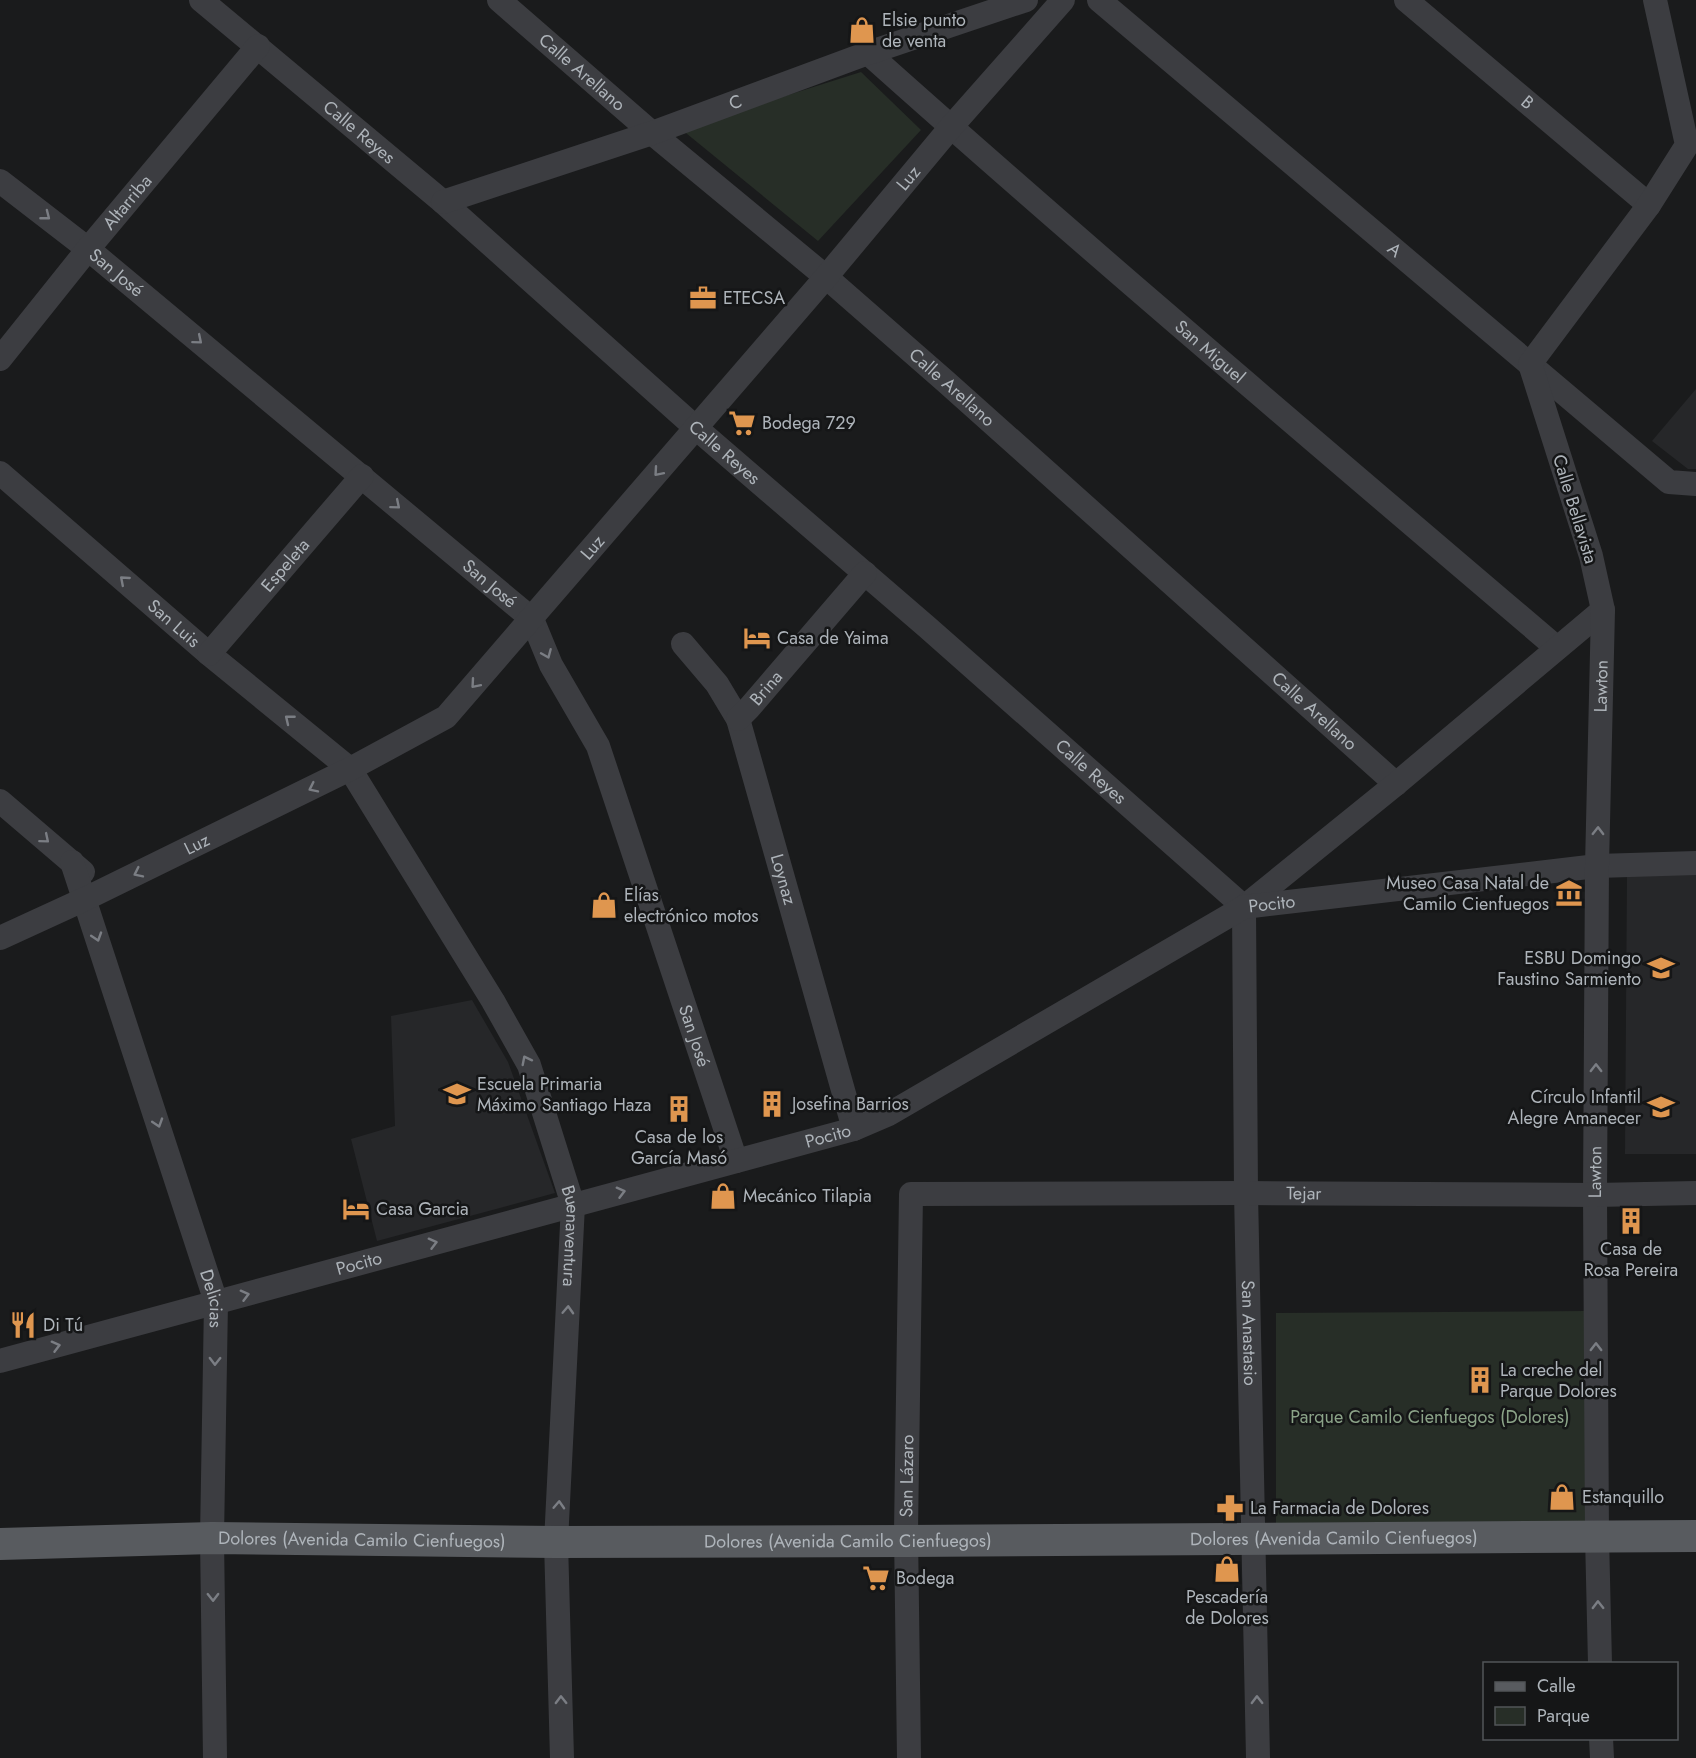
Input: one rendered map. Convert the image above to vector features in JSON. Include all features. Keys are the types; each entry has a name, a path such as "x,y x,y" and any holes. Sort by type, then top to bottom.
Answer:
{"main road":[{"name":"Dolores (Avenida Camilo Cienfuegos)","path":"0,1544 212,1538 556,1542 1696,1536"}],"street":[{"name":"Calle Reyes","path":"201,0 443,202 696,428 865,573 1244,907"},
{"name":"Calle Arellano","path":"499,0 652,133 826,277 953,388 1396,784"},
{"name":"C","path":"443,202 652,133 868,53 1026,0"},
{"name":"Luz","path":"0,938 94,895 350,770 446,717 826,277 951,127 1063,0"},
{"name":"A","path":"1099,0 1669,482 1696,484"},
{"name":"B","path":"1406,0 1649,206"},
{"path":"1530,364 1649,206 1691,144 1655,0"},
{"name":"Altarriba","path":"0,359 88,249 258,46"},
{"name":"San Miguel","path":"868,53 1186,331 1557,648"},
{"name":"San José","path":"0,181 88,249 532,619 551,665 598,746 736,1161"},
{"name":"Calle Bellavista","path":"1530,364 1591,556 1603,610"},
{"name":"San Luis","path":"0,473 209,654 350,770"},
{"name":"Espeleta","path":"209,654 362,476"},
{"name":"Brina","path":"738,719 865,573"},
{"path":"1244,907 1396,784 1603,610"},
{"name":"Lawton","path":"1599,1662 1595,1195 1603,610"},
{"name":"Loynaz","path":"683,644 717,684 738,719 854,1129"},
{"name":"Buenaventura","path":"350,770 493,1000 529,1065 573,1205 556,1542 562,1758"},
{"name":"Delicias","path":"0,801 72,862 94,895 216,1302 212,1538 215,1758"},
{"name":"Pocito","path":"0,1361 854,1129 888,1114 1244,907 1598,866 1696,863"},
{"name":"San Anastasio","path":"1244,907 1246,1193 1258,1758"},
{"name":"Tejar","path":"910,1194 1595,1195 1696,1193"},
{"name":"San Lázaro","path":"909,1758 906,1541 910,1194"},
{"path":"1601,1740 1602,1758"}],"shaded area":[{"path":"1696,389 1696,469 1688,469 1652,441"},
{"name":"ESBU Domingo Faustino Sarmiento","path":"1627,875 1696,875 1696,1154 1625,1154"},
{"name":"Escuela Primaria Máximo Santiago Haza","path":"472,1000 508,1062 555,1193 377,1241 351,1139 395,1126 391,1016"}],"green space":[{"path":"861,72 921,130 818,241 681,129"},
{"name":"Parque Camilo Cienfuegos (Dolores)","path":"1585,1311 1585,1521 1276,1523 1276,1313"}],"place":[{"name":"Elsie punto de venta","path":"862,30"},
{"name":"ETECSA","path":"703,298"},
{"name":"Bodega 729","path":"742,423"},
{"name":"Casa de Yaima","path":"757,638"},
{"name":"Museo Casa Natal de Camilo Cienfuegos","path":"1569,893"},
{"name":"Elías electrónico motos","path":"604,905"},
{"name":"ESBU Domingo Faustino Sarmiento","path":"1661,968"},
{"name":"Escuela Primaria Máximo Santiago Haza","path":"457,1094"},
{"name":"Josefina Barrios","path":"772,1104"},
{"name":"Círculo Infantil Alegre Amanecer","path":"1661,1107"},
{"name":"Casa de los García Masó","path":"679,1109"},
{"name":"Mecánico Tilapia","path":"723,1196"},
{"name":"Casa Garcia","path":"356,1209"},
{"name":"Casa de Rosa Pereira","path":"1631,1221"},
{"name":"Di Tú","path":"23,1325"},
{"name":"La creche del Parque Dolores","path":"1480,1380"},
{"name":"Estanquillo","path":"1562,1497"},
{"name":"La Farmacia de Dolores","path":"1230,1508"},
{"name":"Pescadería de Dolores","path":"1227,1569"},
{"name":"Bodega","path":"876,1578"}]}
